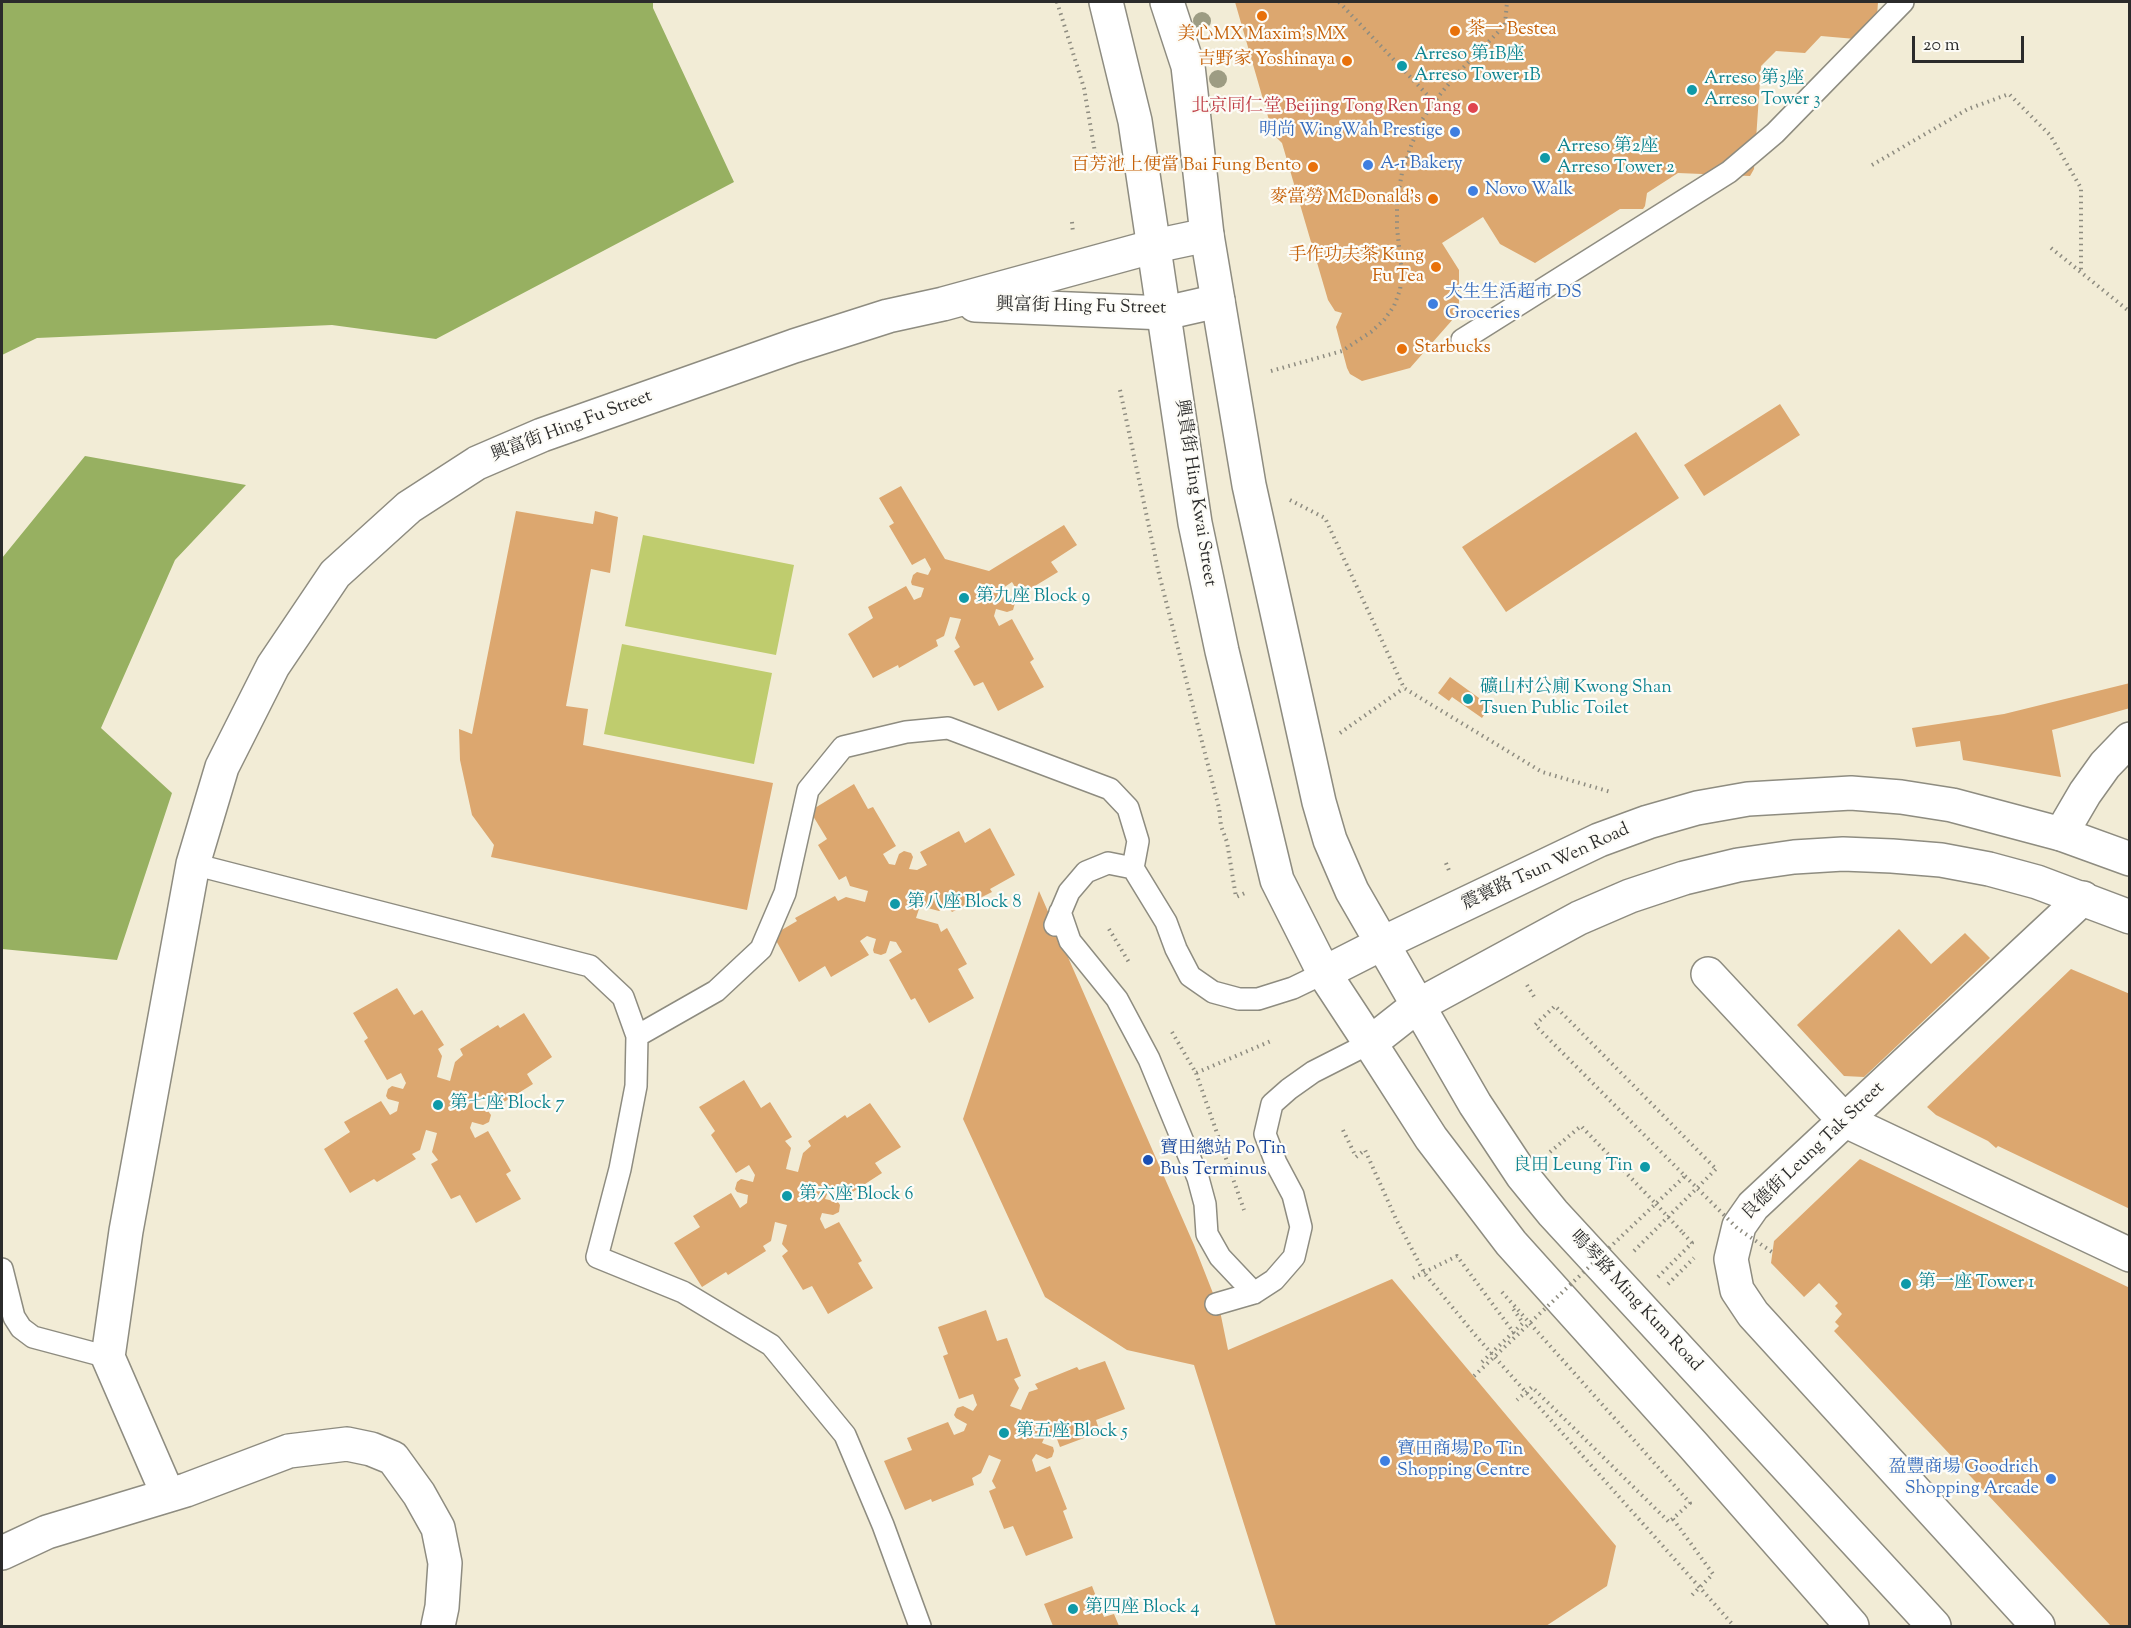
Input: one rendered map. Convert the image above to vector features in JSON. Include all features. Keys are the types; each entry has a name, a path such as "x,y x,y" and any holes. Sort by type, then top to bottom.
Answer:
{"street":[{"name":"興貴街 Hing Kwai Street","path":"1106,2 1135,121 1195,523 1222,651 1277,880 1324,973"},
{"path":"1167,2 1188,66 1207,235 1249,485 1319,802 1330,840 1352,891 1381,944"},
{"name":"興富街 Hing Fu Street","path":"108,1357 126,1231 193,864 222,767 273,666 335,574 409,507 477,463 542,435 794,346 888,316 943,304 1155,246 1207,235"},
{"name":"興富街 Hing Fu Street","path":"943,304 1165,313 1218,301"},
{"path":"2061,834 2106,765 2130,739"},
{"name":"震寰路 Tsun Wen Road","path":"1324,973 1599,840 1648,822 1748,799 1851,793 1901,797 1952,805 2061,834 2130,859"},
{"path":"1370,1043 1417,1006 1579,918 1641,892 1684,878 1738,865 1794,857 1843,854 1921,858 1989,869 2037,882 2130,917"},
{"name":"良德街 Leung Tak Street","path":"2038,1626 1753,1314 1737,1290 1731,1259 1739,1226 1753,1206 2083,898"},
{"name":"鳴琴路 Ming Kum Road","path":"1381,944 1474,1104 1522,1175 1553,1213 1934,1626"},
{"path":"1324,973 1431,1138 1511,1243 1852,1626"},
{"path":"1708,974 1844,1120 2130,1255"},
{"path":"108,1357 168,1495"},
{"path":"2,1553 47,1532 186,1490 289,1451 347,1444 371,1449 393,1458 419,1494 438,1528 445,1563 442,1607 438,1626"}],"lane":[{"path":"1462,340 1729,172 1775,133 1903,2"},
{"path":"637,1036 716,991 761,949 785,893 808,790 843,747 906,732 948,728 1110,789 1128,808 1138,841 1133,868 1166,922 1176,949 1190,976 1213,992 1239,999 1258,999 1293,988 1324,973"},
{"path":"1133,868 1108,863 1086,872 1069,892 1058,919 1070,941 1117,999 1149,1059 1198,1178 1207,1234 1220,1257 1254,1293"},
{"path":"193,864 590,966 623,998 637,1036 636,1086 620,1169 597,1257 683,1292 771,1345 845,1435 883,1525 920,1626"},
{"path":"1216,1304 1254,1293 1274,1280 1294,1257 1301,1227 1293,1195 1276,1163 1265,1134 1272,1104 1313,1072 1370,1043"},
{"path":"2,1269 14,1317 21,1328 33,1337 108,1357"}],"path":[{"path":"1057,2 1084,88 1098,170"},
{"path":"1339,2 1434,102"},
{"path":"1271,371 1342,351 1371,332 1394,306 1400,290 1402,273 1397,228 1397,200 1402,173 1414,137 1434,102 1456,75 1505,25 1507,2"},
{"path":"1872,165 1968,109 2009,94 2050,135 2081,188 2081,272"},
{"path":"2051,248 2130,312"},
{"path":"1120,390 1159,574 1219,808 1221,826 1227,842 1236,897"},
{"path":"1281,495 1325,518 1404,688 1542,772 1611,792"},
{"path":"1340,733 1404,688"},
{"path":"1109,929 1134,970"},
{"path":"1633,1251 1716,1169 1555,1006 1535,1025 1685,1176 1737,1228 1772,1252"},
{"path":"1172,1032 1196,1073 1244,1210"},
{"path":"1196,1073 1271,1041"},
{"path":"1550,1152 1581,1126 1692,1243 1658,1277"},
{"path":"1343,1130 1356,1157 1365,1150 1396,1219 1425,1274 1476,1336 1734,1626"},
{"path":"1474,1376 1685,1176"},
{"path":"1757,1249 1760,1239"},
{"path":"1413,1278 1457,1256 1517,1337"},
{"path":"1482,1362 1523,1323 1502,1292 1690,1503 1669,1522 1532,1387 1517,1400"},
{"path":"1673,1519 1713,1574 1692,1595"}],"green space":[{"path":"2,2 653,2 653,8 734,182 436,339 332,325 37,338 2,355"},
{"path":"85,456 246,485 175,560 101,728 172,793 117,960 2,949 2,558"},
{"path":"643,535 794,565 776,655 625,626"},
{"path":"622,644 772,673 754,764 604,734"}],"building":[{"name":"Novo Walk","path":"1235,2 1878,2 1876,31 1867,40 1821,36 1805,53 1776,51 1761,66 1754,169 1750,176 1678,173 1647,193 1643,209 1620,209 1535,263 1500,244 1483,217 1442,243 1459,270 1459,304 1454,318 1410,368 1362,381 1350,374 1347,368 1336,327 1342,313 1335,311 1328,300 1282,143 1273,134"},
{"path":"1780,404 1800,435 1704,496 1684,465"},
{"path":"1636,432 1679,498 1506,612 1462,547"},
{"name":"第九座 Block 9","path":"901,486 945,559 989,571 1064,525 1077,545 1051,562 1058,572 1020,595 1012,582 1003,588 1000,596 1013,599 1015,603 1013,610 1007,612 996,609 994,616 999,626 1012,619 1034,659 1030,662 1044,687 998,711 983,682 974,686 954,651 960,647 955,638 961,619 950,617 944,636 936,640 938,646 899,668 898,665 873,678 848,634 873,618 868,607 906,586 914,600 921,597 924,588 912,585 913,575 917,572 928,575 931,569 925,558 912,565 889,526 894,523 879,498"},
{"path":"516,511 593,524 595,511 618,517 610,573 591,569 566,706 588,709 583,745 773,783 747,910 491,857 494,845 472,815 460,760 459,729 472,734"},
{"name":"礦山村公廁 Kwong Shan Tsuen Public Toilet","path":"1450,677 1490,706 1482,718 1452,697 1449,701 1438,693"},
{"path":"2130,683 2130,708 2052,730 2061,777 1963,760 1960,741 1916,747 1912,728 2004,714"},
{"name":"第八座 Block 8","path":"854,784 868,809 873,807 896,846 883,854 889,864 895,865 899,854 904,851 911,853 913,857 909,869 917,870 927,865 920,852 959,831 965,843 990,828 1015,875 990,889 992,892 952,912 948,907 939,911 920,906 916,918 938,924 941,932 947,928 967,964 958,969 974,998 929,1023 915,998 911,1000 889,960 902,952 896,942 890,941 886,953 881,955 874,953 873,950 876,939 867,936 860,941 869,955 831,977 825,966 799,982 773,935 797,921 795,918 835,896 838,901 846,897 865,902 868,891 850,886 846,876 839,880 818,845 827,839 810,811"},
{"name":"寶田商場 Po Tin Shopping Centre","path":"1039,891 1194,1245 1220,1311 1228,1350 1392,1279 1616,1546 1607,1586 1546,1626 1276,1626 1194,1365 1127,1350 1045,1297 963,1119"},
{"path":"1899,929 1931,964 1965,933 1990,958 1864,1077 1844,1076 1797,1025"},
{"path":"2071,969 2130,994 2130,1209 1998,1146 1996,1148 1988,1141 1936,1115 1927,1107"},
{"name":"第七座 Block 7","path":"397,988 414,1015 422,1010 444,1045 438,1049 442,1056 437,1077 450,1081 455,1062 463,1055 460,1049 498,1025 500,1028 524,1013 552,1057 527,1074 533,1084 496,1107 488,1095 479,1101 476,1108 488,1111 491,1115 489,1122 483,1125 472,1122 470,1128 475,1138 488,1131 511,1171 506,1174 521,1199 476,1223 460,1195 451,1199 431,1164 438,1160 432,1152 437,1133 426,1130 420,1150 412,1154 416,1159 377,1182 374,1179 350,1193 324,1149 350,1132 344,1122 381,1101 390,1115 397,1111 399,1102 388,1099 386,1096 388,1089 392,1086 403,1089 406,1083 401,1073 387,1080 364,1041 368,1038 353,1013"},
{"name":"第六座 Block 6","path":"744,1080 761,1108 770,1102 792,1137 785,1141 791,1148 786,1169 798,1172 803,1153 811,1146 808,1141 845,1115 847,1118 870,1103 901,1147 875,1163 882,1173 845,1197 837,1185 828,1192 825,1199 838,1202 839,1212 833,1215 822,1213 820,1219 825,1229 839,1222 862,1261 858,1263 873,1288 828,1314 812,1286 803,1290 782,1256 788,1251 782,1244 787,1225 775,1222 771,1241 763,1246 766,1251 728,1275 726,1272 702,1287 674,1243 700,1227 693,1216 731,1193 740,1208 747,1203 748,1195 737,1192 735,1189 737,1182 741,1179 753,1182 755,1175 749,1165 736,1173 711,1135 715,1131 699,1107"},
{"name":"盈豐商場 Goodrich Shopping Arcade","path":"1860,1159 2130,1288 2130,1626 2111,1626 1834,1331 1839,1326 1835,1322 1842,1314 1835,1306 1838,1303 1819,1283 1804,1297 1771,1263 1774,1241"},
{"name":"第五座 Block 5","path":"986,1310 997,1341 1007,1338 1021,1376 1014,1379 1019,1388 1010,1406 1021,1410 1029,1392 1038,1389 1035,1384 1077,1367 1079,1370 1105,1361 1125,1409 1096,1420 1100,1432 1060,1447 1054,1431 1046,1434 1042,1443 1053,1447 1052,1457 1047,1459 1036,1454 1032,1460 1036,1472 1050,1466 1067,1509 1063,1511 1073,1538 1026,1556 1013,1526 1004,1529 989,1491 996,1488 992,1481 1001,1460 989,1455 981,1473 972,1478 974,1485 905,1510 884,1461 912,1450 907,1438 948,1422 954,1435 964,1431 967,1424 954,1415 957,1408 963,1406 973,1411 977,1405 973,1394 959,1399 943,1356 948,1354 938,1327"},
{"name":"第四座 Block 4","path":"1092,1586 1104,1617 1114,1614 1119,1626 1053,1626 1044,1604"}],"place":[{"name":"美心MX Maxim's MX","path":"1262,16"},
{"name":"茶一 Bestea","path":"1455,31"},
{"name":"吉野家 Yoshinaya","path":"1347,61"},
{"name":"Arreso 第1B座 Arreso Tower 1B","path":"1402,66"},
{"name":"Arreso 第3座 Arreso Tower 3","path":"1692,90"},
{"name":"北京同仁堂 Beijing Tong Ren Tang","path":"1473,108"},
{"name":"明尚 WingWah Prestige","path":"1455,132"},
{"name":"Arreso 第2座 Arreso Tower 2","path":"1545,158"},
{"name":"A-1 Bakery","path":"1368,165"},
{"name":"百芳池上便當 Bai Fung Bento","path":"1313,167"},
{"name":"Novo Walk","path":"1473,191"},
{"name":"麥當勞 McDonald's","path":"1433,199"},
{"name":"手作功夫茶 Kung Fu Tea","path":"1436,267"},
{"name":"大生生活超市 DS Groceries","path":"1433,304"},
{"name":"Starbucks","path":"1402,349"},
{"name":"第九座 Block 9","path":"964,598"},
{"name":"礦山村公廁 Kwong Shan Tsuen Public Toilet","path":"1468,699"},
{"name":"第八座 Block 8","path":"895,904"},
{"name":"第七座 Block 7","path":"438,1105"},
{"name":"寶田總站 Po Tin Bus Terminus","path":"1148,1160"},
{"name":"良田 Leung Tin","path":"1645,1167"},
{"name":"第六座 Block 6","path":"787,1196"},
{"name":"第一座 Tower 1","path":"1906,1284"},
{"name":"第五座 Block 5","path":"1004,1433"},
{"name":"寶田商場 Po Tin Shopping Centre","path":"1385,1461"},
{"name":"盈豐商場 Goodrich Shopping Arcade","path":"2051,1479"},
{"name":"第四座 Block 4","path":"1073,1609"}]}
